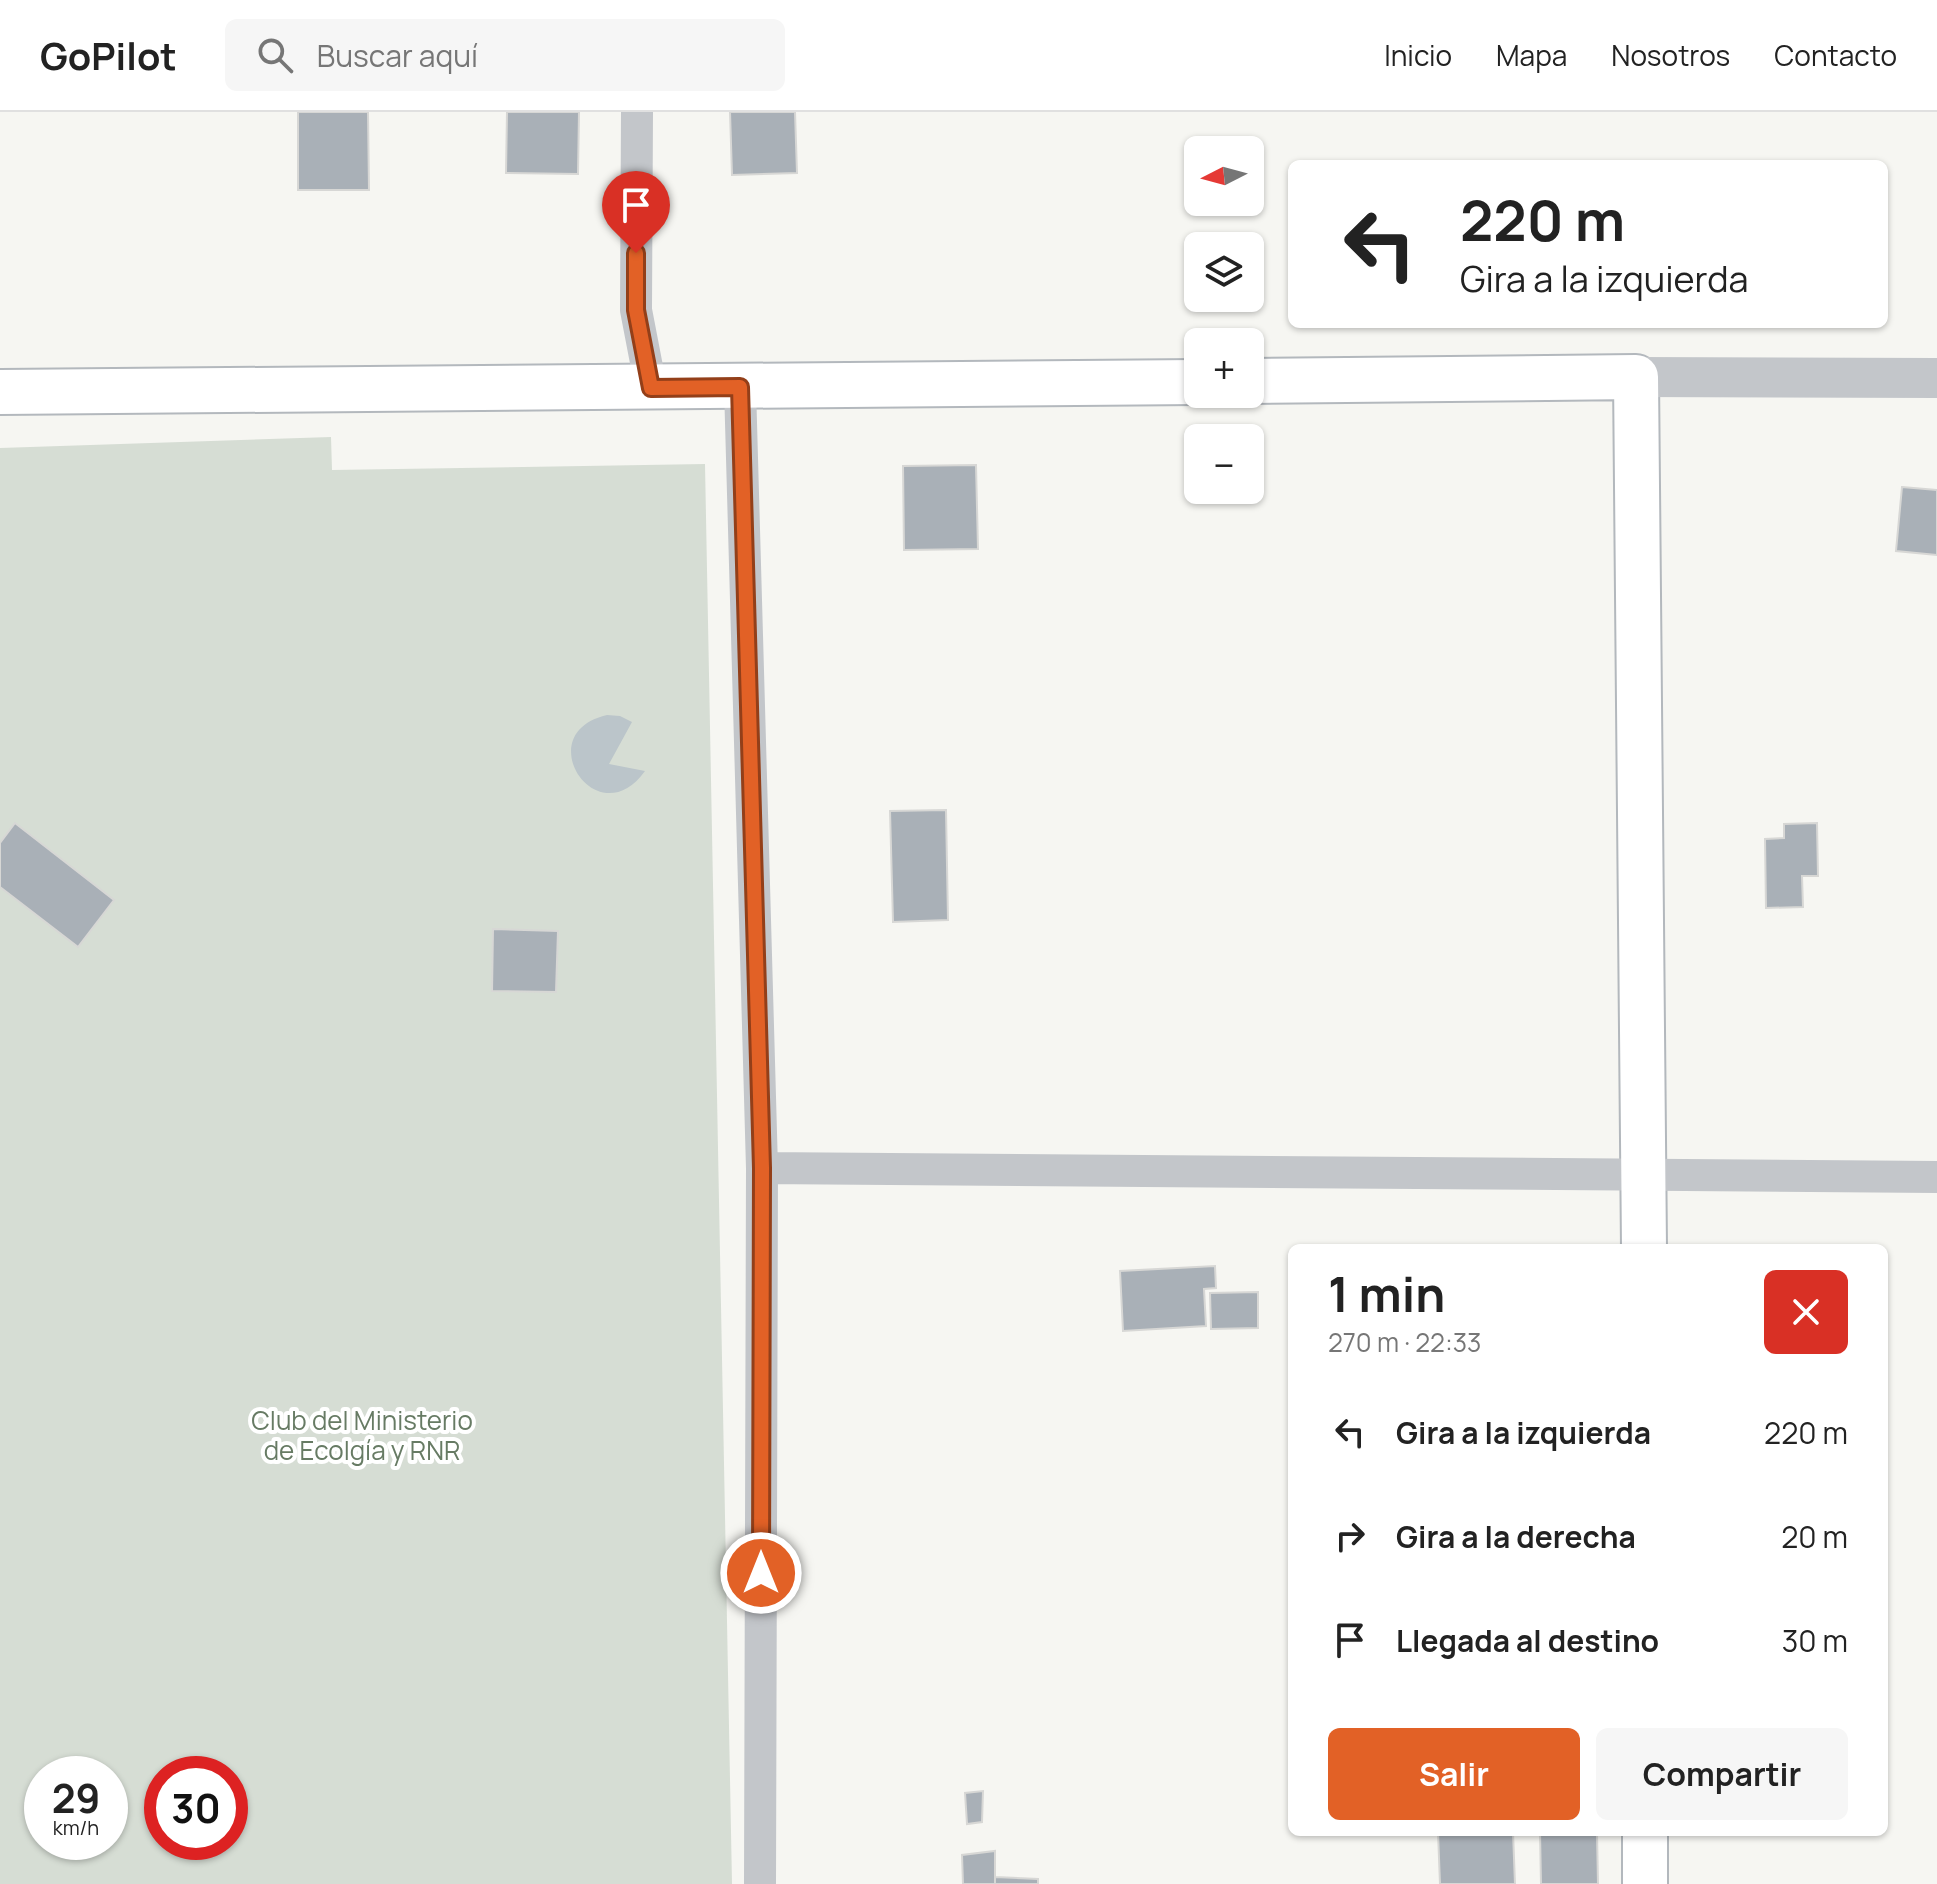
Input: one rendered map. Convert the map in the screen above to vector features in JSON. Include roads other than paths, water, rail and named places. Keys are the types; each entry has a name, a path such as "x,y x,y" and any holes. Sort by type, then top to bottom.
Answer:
{"main road":[{"path":"1264,381 1636,377 1644,1244"},
{"path":"0,392 1184,382"},
{"path":"1645,1836 1645,1884"}],"street":[{"path":"637,112 636,310 651,388"},
{"path":"1636,377 1937,378"},
{"path":"740,387 762,1168 760,1884"},
{"path":"762,1168 1937,1177"}],"park label":[{"name":"Club del Ministerio de Ecolgía y RNR","path":"362,1436"}]}
